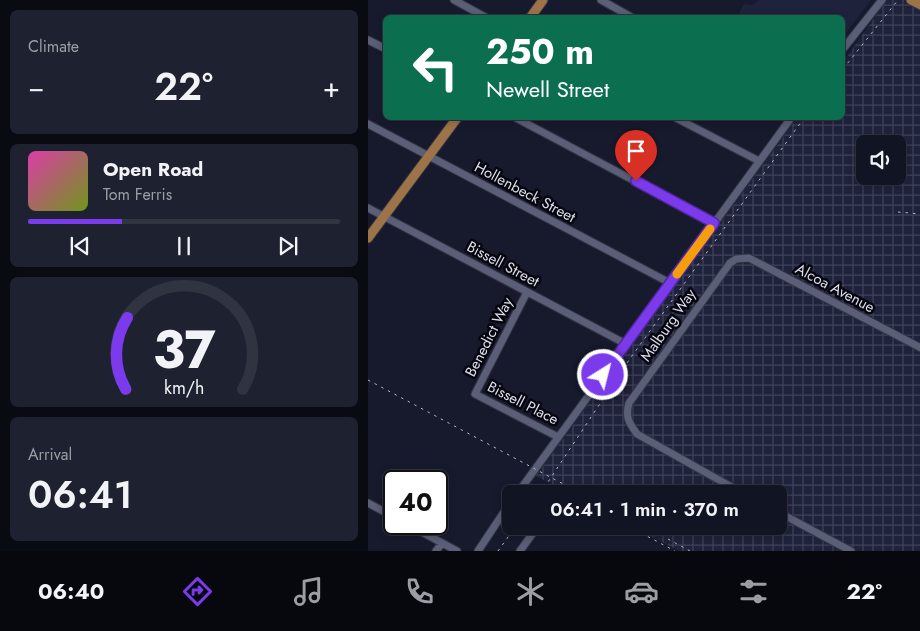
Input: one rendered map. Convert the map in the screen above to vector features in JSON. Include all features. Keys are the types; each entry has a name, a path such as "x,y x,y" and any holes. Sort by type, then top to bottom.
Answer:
{"main road":[{"path":"532,15 543,0"},
{"path":"910,0 920,5"},
{"path":"368,238 455,120"}],"street":[{"path":"454,0 482,15"},
{"path":"601,0 628,15"},
{"path":"845,46 882,0"},
{"path":"920,0 920,5"},
{"path":"368,40 383,48"},
{"path":"520,120 714,223"},
{"path":"680,120 759,161"},
{"path":"523,485 790,120"},
{"name":"Hollenbeck Street","path":"368,124 670,284"},
{"name":"Bissell Street","path":"368,208 626,344"},
{"name":"Alcoa Avenue","path":"736,259 751,259 920,348"},
{"name":"Malburg Way","path":"728,485 637,434 627,420 626,411 629,403 723,271 736,259"},
{"name":"Benedict Way","path":"475,394 527,292"},
{"name":"Bissell Place","path":"475,394 558,437"},
{"path":"368,503 383,511"},
{"path":"478,551 502,515"},
{"path":"787,517 851,551"},
{"path":"427,535 456,551"},
{"path":"520,551 532,535"},
{"path":"436,551 442,543"}],"shaded area":[{"path":"759,0 871,0 845,34 845,15 738,15 744,4 752,5"},
{"path":"887,0 912,0 920,4 920,551 679,551 649,535 787,535 787,485 553,485 536,476 796,120 845,120 845,59"}],"railway":[{"path":"845,66 898,0"},
{"path":"546,485 629,360 803,120"},
{"path":"898,212 921,214"},
{"path":"368,380 565,485"},
{"path":"498,551 510,535"},
{"path":"645,535 675,551"},
{"path":"668,539 690,551"}],"slow traffic":[{"path":"677,274 710,229"}],"route":[{"path":"603,375 714,223 636,181"}]}
